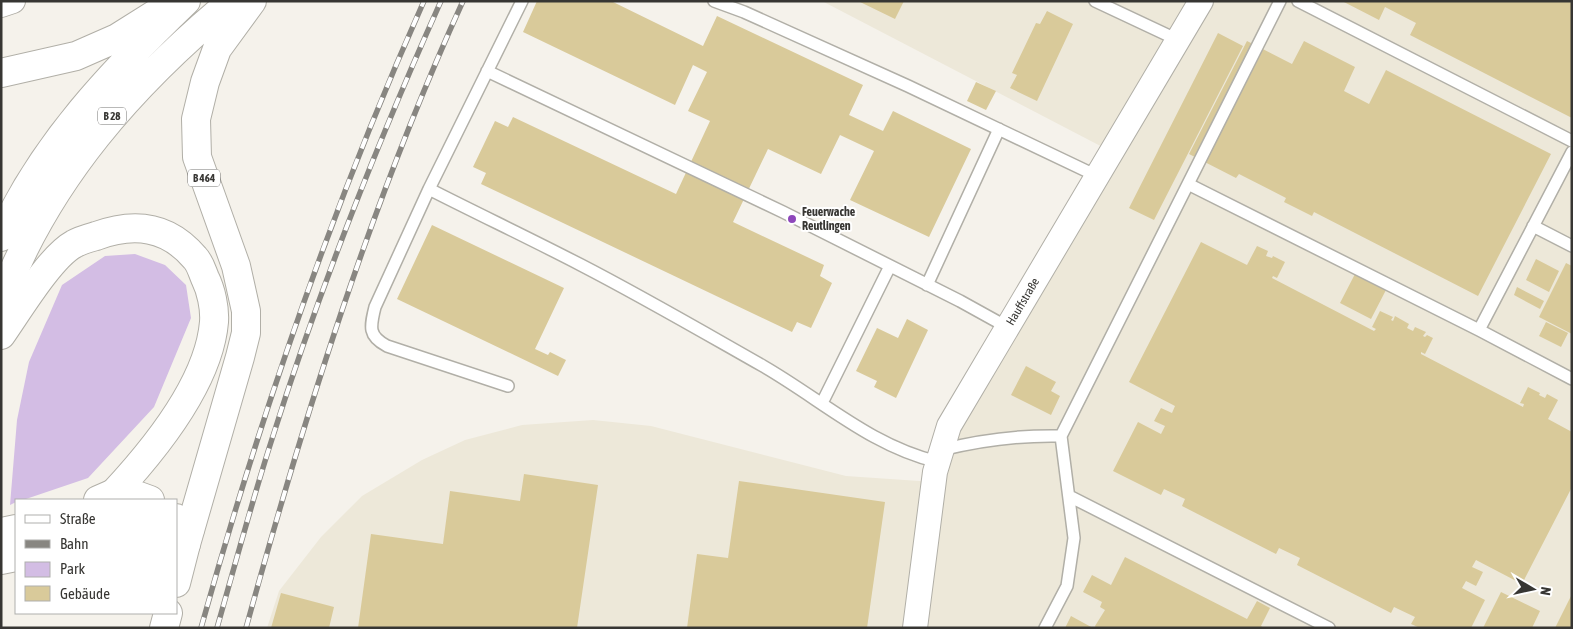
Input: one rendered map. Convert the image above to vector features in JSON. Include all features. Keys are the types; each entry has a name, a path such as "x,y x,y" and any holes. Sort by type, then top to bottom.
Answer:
{"main road":[{"path":"1,72 76,56 100,47 176,1"},
{"name":"B 28","path":"1,237 35,175 64,131 108,80 186,1"},
{"name":"B 28","path":"1,301 12,272 30,236 76,161 102,128 161,63 232,1"},
{"name":"B 464","path":"178,566 182,533 240,357 246,333 246,311 236,266 197,157 196,119 204,82 217,49 252,1"},
{"path":"1,335 59,256 74,244 111,230 144,227 174,238 196,259 210,287 214,321 208,351 192,388 162,437 136,470 106,497"},
{"path":"106,497 126,494 146,499"},
{"path":"1,532 15,529"},
{"path":"1,560 15,557"},
{"path":"164,628 168,614"}],"street":[{"path":"1,5 13,1"},
{"name":"Hauffstraße","path":"915,628 939,456 949,426 1201,1"}],"lane":[{"path":"508,386 381,343 372,333 371,324 375,307 429,189 522,1"},
{"path":"714,1 770,24 1097,176"},
{"path":"1095,1 1178,40"},
{"path":"1046,628 1067,586 1074,538 1061,436 1280,1"},
{"path":"1298,1 1572,141"},
{"path":"487,71 783,212 1007,327"},
{"path":"927,285 999,129"},
{"path":"1479,330 1572,152"},
{"path":"1188,184 1479,330 1572,379"},
{"path":"429,189 582,265 766,368 878,440 922,458 939,456 973,442 1036,435 1061,436"},
{"path":"1533,226 1572,246"},
{"path":"822,403 890,266"},
{"path":"1069,496 1329,628"}],"shaded area":[{"path":"822,1 1572,1 1572,628 267,628 279,591 321,537 362,496 422,460 465,440 522,425 593,420 651,426 846,476 934,482 935,472 1112,152"}],"green space":[{"path":"135,254 165,265 186,285 191,318 154,407 88,478 26,499 15,499 15,502 10,505 17,420 29,362 62,285 105,256"}],"building":[{"path":"537,1 611,1 703,46 717,16 863,85 849,115 883,131 893,111 971,149 929,237 850,200 874,151 840,135 821,174 768,149 733,222 824,265 820,276 832,283 811,328 797,322 792,332 481,184 486,173 473,167 495,121 508,127 513,117 676,194 710,121 688,111 707,72 693,65 675,105 523,32"},
{"path":"858,1 904,1 895,19"},
{"path":"1342,1 1572,1 1572,118 1410,35 1416,23 1385,7 1379,20"},
{"path":"1047,11 1073,24 1037,101 1010,88 1017,75 1012,73 1036,23 1040,24"},
{"path":"1218,33 1243,46 1154,220 1129,208"},
{"path":"1247,41 1292,64 1304,41 1355,67 1344,91 1369,104 1386,70 1551,154 1478,296 1314,212 1312,216 1284,202 1286,198 1239,174 1236,178 1189,154"},
{"path":"976,82 996,91 986,110 967,101"},
{"path":"432,225 564,288 535,349 548,355 550,352 566,360 558,376 397,299"},
{"path":"1201,242 1247,265 1257,246 1268,251 1266,256 1272,258 1273,256 1285,262 1277,278 1273,276 1272,278 1374,331 1376,329 1372,327 1380,311 1393,317 1391,320 1393,321 1395,316 1409,324 1407,328 1413,331 1415,327 1426,332 1423,336 1427,335 1433,338 1425,354 1421,352 1421,354 1523,407 1524,404 1520,403 1528,387 1545,398 1547,394 1558,400 1548,419 1572,432 1572,487 1522,584 1476,560 1472,567 1483,572 1476,586 1466,581 1462,588 1485,600 1471,628 1420,628 1411,624 1415,617 1394,607 1391,613 1297,565 1300,558 1279,548 1276,554 1182,506 1185,499 1164,489 1161,495 1113,471 1138,422 1161,434 1165,426 1154,421 1161,408 1172,413 1175,406 1129,382"},
{"path":"1536,259 1559,271 1549,292 1526,280"},
{"path":"1566,263 1572,266 1572,334 1539,317"},
{"path":"1355,274 1386,290 1371,319 1340,303"},
{"path":"1517,287 1544,301 1540,309 1514,295"},
{"path":"907,319 928,330 896,398 874,387 877,381 856,371 877,328 898,338"},
{"path":"1546,322 1568,333 1561,347 1539,336"},
{"path":"1026,366 1056,382 1051,391 1060,396 1051,415 1011,395"},
{"path":"524,474 598,485 577,628 358,628 371,534 443,544 450,491 520,501"},
{"path":"739,481 885,502 867,628 687,628 697,554 728,558"},
{"path":"1125,557 1247,619 1257,601 1270,608 1261,626 1264,628 1096,628 1095,626 1105,610 1100,607 1102,602 1083,592 1092,575 1111,585"},
{"path":"1501,592 1540,611 1532,628 1483,628"},
{"path":"281,593 334,607 329,628 271,628"},
{"path":"1572,594 1572,628 1555,628"},
{"path":"1071,616 1093,628 1065,628"}],"railway":[{"path":"201,628 248,468 301,310 359,155 424,1"},
{"path":"217,628 265,462 309,328 372,163 441,1"},
{"path":"246,628 292,468 342,310 399,154 463,1"}],"place":[{"name":"Feuerwache Reutlingen","path":"792,219"}]}
